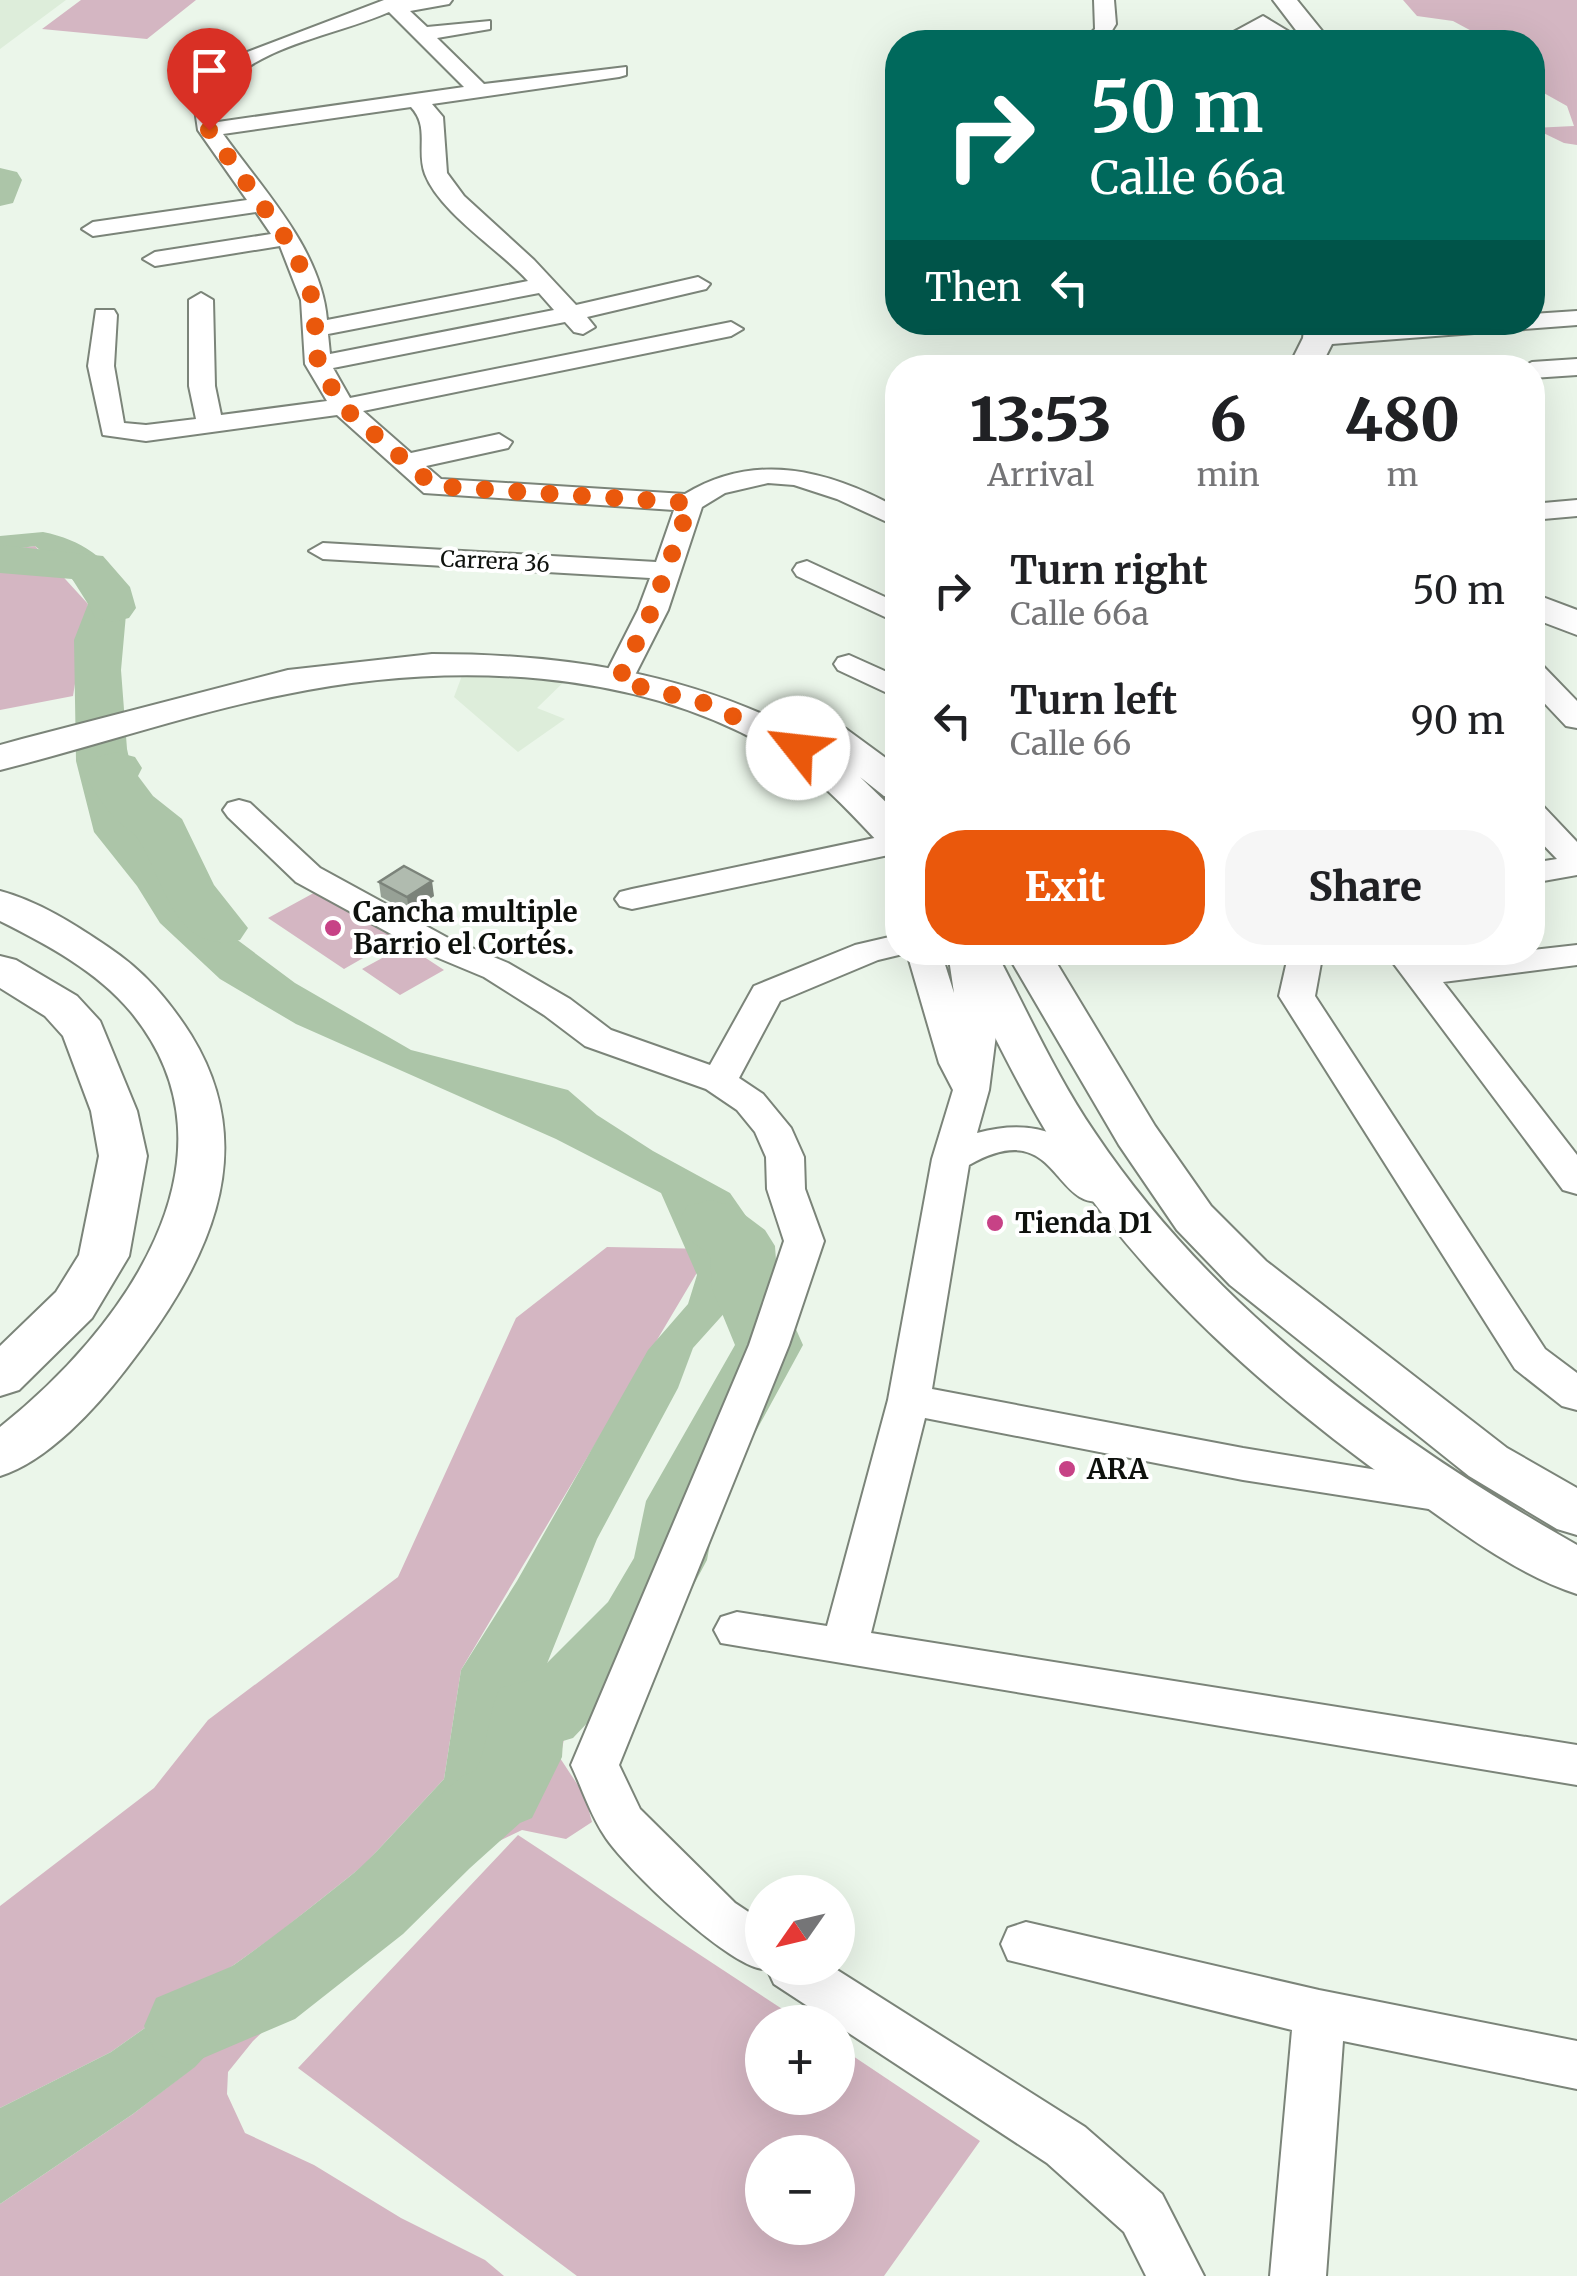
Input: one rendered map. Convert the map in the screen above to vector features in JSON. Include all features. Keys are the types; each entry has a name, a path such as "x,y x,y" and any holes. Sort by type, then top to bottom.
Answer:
{"main road":[{"path":"1285,0 1305,30"},
{"path":"1545,610 1577,624"},
{"path":"3,748 241,682 451,665 623,671 736,684 778,701 829,732 885,776"},
{"path":"623,671 708,704 798,748 846,786 885,827"},
{"path":"0,904 120,975 152,1008 180,1052 196,1098 203,1158 192,1218 168,1272 135,1323 89,1382 0,1456"},
{"path":"981,965 1078,1146 1145,1236 1264,1350 1360,1431 1451,1496 1577,1572"},
{"path":"1036,965 1146,1148 1194,1218 1248,1273 1488,1462 1577,1514"},
{"path":"0,969 60,1006 84,1031 114,1111 123,1156 104,1256 74,1305 0,1377"}],"street":[{"path":"442,0 396,4 264,50 214,79 203,96 209,130 286,238 310,290 318,364 343,407 434,486 690,503"},
{"path":"1104,0 1106,30"},
{"path":"396,4 478,90"},
{"path":"1247,30 1263,22 1276,30"},
{"path":"422,34 483,25"},
{"path":"209,130 619,70"},
{"path":"415,99 432,117 436,173 456,202 546,285 610,354"},
{"path":"93,230 261,205"},
{"path":"155,260 286,238"},
{"path":"318,364 698,284"},
{"path":"316,329 546,285"},
{"path":"201,300 202,386 210,424"},
{"path":"105,315 101,366 112,429 146,433 343,407 731,329"},
{"path":"1545,320 1577,318"},
{"path":"1545,369 1577,366"},
{"path":"406,462 499,442"},
{"path":"623,671 690,503 711,487 786,473 837,488 885,512"},
{"path":"1554,510 1577,538"},
{"name":"Carrera 36","path":"323,550 666,571"},
{"path":"807,570 885,608"},
{"path":"849,664 885,682"},
{"path":"1545,688 1577,718"},
{"path":"240,810 308,875 436,945 496,970 557,1007 598,1038 719,1081 750,1102 772,1128 784,1158 786,1189 804,1241 768,1345 596,1765 622,1823 717,1918 745,1937"},
{"path":"1545,827 1577,863 1545,870"},
{"path":"632,899 885,844"},
{"path":"719,1081 766,994 885,947"},
{"path":"1545,956 1577,954"},
{"path":"928,965 957,1063 971,1090"},
{"path":"845,1646 909,1400 951,1158 971,1090 978,1034 966,965"},
{"path":"1304,965 1298,996 1530,1359 1577,1395"},
{"path":"1412,965 1577,1181"},
{"path":"951,1158 973,1145 1001,1138 1032,1139 1054,1148 1102,1201 1145,1236"},
{"path":"909,1400 1243,1464 1451,1496"},
{"path":"737,1630 1577,1765"},
{"path":"1026,1944 1319,2013 1577,2064"},
{"path":"818,1985 1066,2145 1143,2213 1176,2276"},
{"path":"1298,2276 1319,2013"}],"shaded area":[{"path":"0,0 66,0 0,49"},
{"path":"81,0 196,0 147,39 42,29"},
{"path":"1403,0 1577,0 1577,145 1545,134 1545,127 1574,126 1567,106 1545,94 1545,30 1470,30 1453,21 1417,16"},
{"path":"43,532 92,552 128,592 121,670 133,776 188,889 216,924 295,983 411,1050 568,1090 597,1115 653,1151 730,1193 746,1216 757,1252 746,1289 693,1348 678,1388 597,1539 528,1711 522,1757 492,1799 374,1908 265,1992 195,2067 0,2204 0,2108 111,2052 276,1935 364,1865 444,1779 461,1670 517,1581 648,1350 688,1304 697,1275 661,1193 556,1139 296,1024 220,979 160,923 137,886 94,832 76,761 74,640 88,604 69,574 35,546 0,551 0,536"},
{"path":"35,546 88,604 73,696 0,710 0,550"},
{"path":"466,665 573,673 537,708 565,719 518,752 454,697"},
{"name":"Cancha multiple Barrio el Cortés.","path":"321,889 398,938 344,969 268,918"},
{"path":"406,945 444,970 400,995 362,969"},
{"path":"607,1247 711,1249 461,1670 444,1779 364,1865 276,1935 111,2052 0,2108 0,1906 154,1788 208,1720 398,1577 516,1318"},
{"path":"550,1707 569,1716 560,1758 585,1796 592,1822 566,1839 522,1830 454,1863 403,1912 323,1975 253,2041 228,2072 227,2094 245,2133 314,2165 401,2218 485,2260 504,2276 0,2276 0,2204 133,2114 194,2067 265,1992 374,1908 492,1799 522,1757 528,1711"},
{"path":"518,1835 776,2005 745,2005 745,2115 855,2115 855,2057 980,2141 884,2276 577,2276 298,2068"}],"building":[{"path":"404,866 432,881 407,897 379,882"}],"waterway":[{"path":"0,179 4,180 0,195"},
{"path":"0,559 86,566 106,587 112,608"},
{"path":"116,768 111,777 134,807 163,831 188,889 220,928"},
{"path":"187,2026 265,1992 374,1908 441,1843 492,1799 504,1794 522,1757 528,1711 545,1715 635,1623 670,1560 682,1501 769,1345 745,1289 742,1246 710,1222"}],"place":[{"name":"Cancha multiple Barrio el Cortés.","path":"333,928"},
{"name":"Tienda D1","path":"995,1223"},
{"name":"ARA","path":"1067,1469"}],"route":[{"path":"209,130 294,250 313,300 318,364 343,407 434,486 690,503 652,610 618,681 708,704 747,719 798,748"}]}
